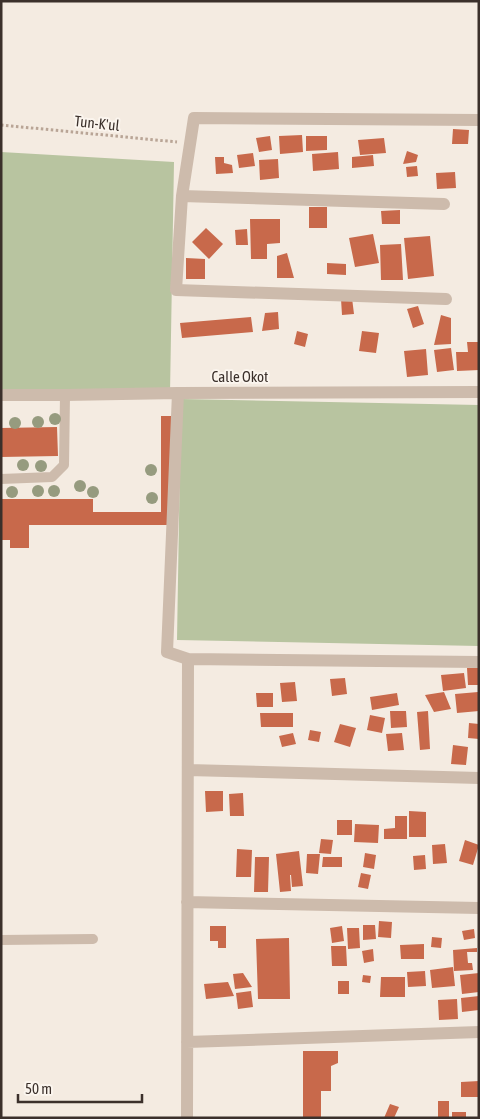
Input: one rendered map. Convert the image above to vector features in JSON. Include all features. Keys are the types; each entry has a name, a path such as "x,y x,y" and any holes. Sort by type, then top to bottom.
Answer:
{"street":[{"path":"446,299 176,290 182,196 194,118 479,120"},
{"path":"182,196 444,204"},
{"name":"Calle Okot","path":"1,395 479,392"},
{"path":"178,393 167,652 188,659 479,662"},
{"path":"187,1118 188,659"},
{"path":"188,770 479,778"},
{"path":"187,902 479,908"},
{"path":"187,1042 479,1032"}],"lane":[{"path":"1,479 52,477 64,465 65,395"},
{"path":"1,940 93,939"}],"path":[{"name":"Tun-K'ul","path":"1,124 190,144"}],"green space":[{"path":"1,152 174,162 170,393 1,393"},
{"path":"181,399 479,405 479,646 177,640"}],"building":[{"path":"453,129 469,130 468,144 452,144"},
{"path":"302,135 303,152 280,154 279,136"},
{"path":"270,136 272,150 259,152 256,138"},
{"path":"306,136 327,136 327,150 306,151"},
{"path":"384,138 386,153 360,155 358,140"},
{"path":"407,151 418,155 416,162 403,164"},
{"path":"338,152 339,169 313,171 312,154"},
{"path":"253,153 255,166 239,168 237,155"},
{"path":"373,155 374,166 352,168 352,157"},
{"path":"215,157 224,157 224,163 232,165 233,173 216,174"},
{"path":"278,159 279,178 260,180 259,160"},
{"path":"417,166 418,176 407,177 406,167"},
{"path":"455,172 456,188 437,189 436,173"},
{"path":"309,207 327,207 327,228 309,228"},
{"path":"400,210 400,224 382,224 381,211"},
{"path":"250,219 280,219 280,243 267,244 267,259 251,259"},
{"path":"206,228 223,244 209,259 192,242"},
{"path":"247,229 248,245 236,245 235,230"},
{"path":"373,234 379,263 355,267 349,238"},
{"path":"430,236 434,276 408,279 404,238"},
{"path":"401,244 403,280 381,280 380,245"},
{"path":"287,253 294,278 277,278 277,256"},
{"path":"186,258 205,259 205,279 186,279"},
{"path":"327,263 346,264 346,275 327,274"},
{"path":"352,298 354,314 342,315 341,299"},
{"path":"418,306 424,324 413,328 407,309"},
{"path":"278,312 279,329 262,331 265,313"},
{"path":"441,315 451,318 451,344 434,345"},
{"path":"251,317 253,332 182,338 180,323"},
{"path":"297,331 308,334 305,347 294,344"},
{"path":"362,331 379,333 376,353 359,351"},
{"path":"467,342 479,342 479,370 457,371 456,352 468,352"},
{"path":"451,348 454,370 437,372 434,350"},
{"path":"426,349 428,375 407,377 404,351"},
{"path":"161,416 177,416 177,525 29,525 29,548 10,548 10,540 1,540 1,499 93,499 93,512 161,512"},
{"path":"57,427 58,456 1,457 1,428"},
{"path":"467,668 479,668 479,685 468,685"},
{"path":"464,673 466,688 443,691 441,675"},
{"path":"345,678 347,694 332,696 330,679"},
{"path":"295,682 297,701 282,702 280,683"},
{"path":"444,692 451,709 434,712 425,695"},
{"path":"478,692 479,711 457,713 455,694"},
{"path":"256,693 273,693 273,707 257,707"},
{"path":"397,693 399,705 372,710 370,697"},
{"path":"390,711 406,711 407,727 391,728"},
{"path":"428,711 430,749 420,750 417,712"},
{"path":"260,713 293,713 293,727 261,727"},
{"path":"370,715 385,718 382,733 367,730"},
{"path":"469,723 479,724 479,739 468,738"},
{"path":"340,724 356,728 350,747 334,742"},
{"path":"310,730 321,732 319,742 308,740"},
{"path":"293,733 296,744 282,747 279,736"},
{"path":"402,733 404,750 388,751 386,734"},
{"path":"453,745 468,747 466,765 451,764"},
{"path":"205,791 223,791 223,811 206,812"},
{"path":"243,793 244,816 230,816 229,794"},
{"path":"409,811 426,812 426,837 409,837"},
{"path":"395,816 407,816 407,839 384,839 384,829 395,828"},
{"path":"337,820 352,820 352,835 337,835"},
{"path":"355,824 379,825 378,843 354,842"},
{"path":"321,839 333,840 331,854 319,853"},
{"path":"465,840 479,845 473,865 459,861"},
{"path":"445,844 447,863 433,864 432,845"},
{"path":"237,849 252,850 251,877 236,877"},
{"path":"299,851 303,886 292,887 290,875 291,891 280,892 276,854"},
{"path":"365,853 376,855 374,869 363,867"},
{"path":"307,854 320,854 318,874 306,873"},
{"path":"425,855 426,869 414,870 413,856"},
{"path":"255,857 269,857 268,892 254,892"},
{"path":"323,857 342,857 342,867 322,867"},
{"path":"361,873 371,875 368,889 358,887"},
{"path":"379,921 392,922 391,938 378,937"},
{"path":"363,925 375,925 376,939 363,940"},
{"path":"210,926 226,926 226,948 218,948 218,941 210,941"},
{"path":"342,926 344,941 332,943 330,928"},
{"path":"347,928 359,928 360,948 348,949"},
{"path":"474,929 475,938 464,940 462,931"},
{"path":"432,937 442,938 441,948 431,947"},
{"path":"289,938 290,999 258,999 256,939"},
{"path":"424,944 424,959 401,959 400,945"},
{"path":"331,946 346,946 347,966 332,966"},
{"path":"477,948 477,952 467,952 468,963 472,963 473,970 454,971 453,950"},
{"path":"373,949 374,961 364,963 362,951"},
{"path":"453,967 455,986 432,988 430,970"},
{"path":"425,971 426,986 408,987 407,972"},
{"path":"243,973 252,987 235,989 233,974"},
{"path":"479,973 479,992 462,994 460,975"},
{"path":"363,975 371,976 370,983 362,982"},
{"path":"381,977 405,977 405,997 380,997"},
{"path":"338,981 349,981 349,994 338,994"},
{"path":"228,982 234,996 206,999 204,984"},
{"path":"251,991 253,1007 238,1009 236,993"},
{"path":"479,996 479,1010 462,1012 461,998"},
{"path":"457,999 458,1019 439,1020 438,1000"},
{"path":"303,1051 338,1051 338,1063 331,1066 331,1091 321,1091 321,1118 303,1118"},
{"path":"479,1081 479,1097 461,1097 461,1082"},
{"path":"438,1101 449,1101 449,1117 438,1117"},
{"path":"390,1104 399,1107 394,1118 384,1118"},
{"path":"452,1112 466,1112 466,1118 452,1118"}]}
